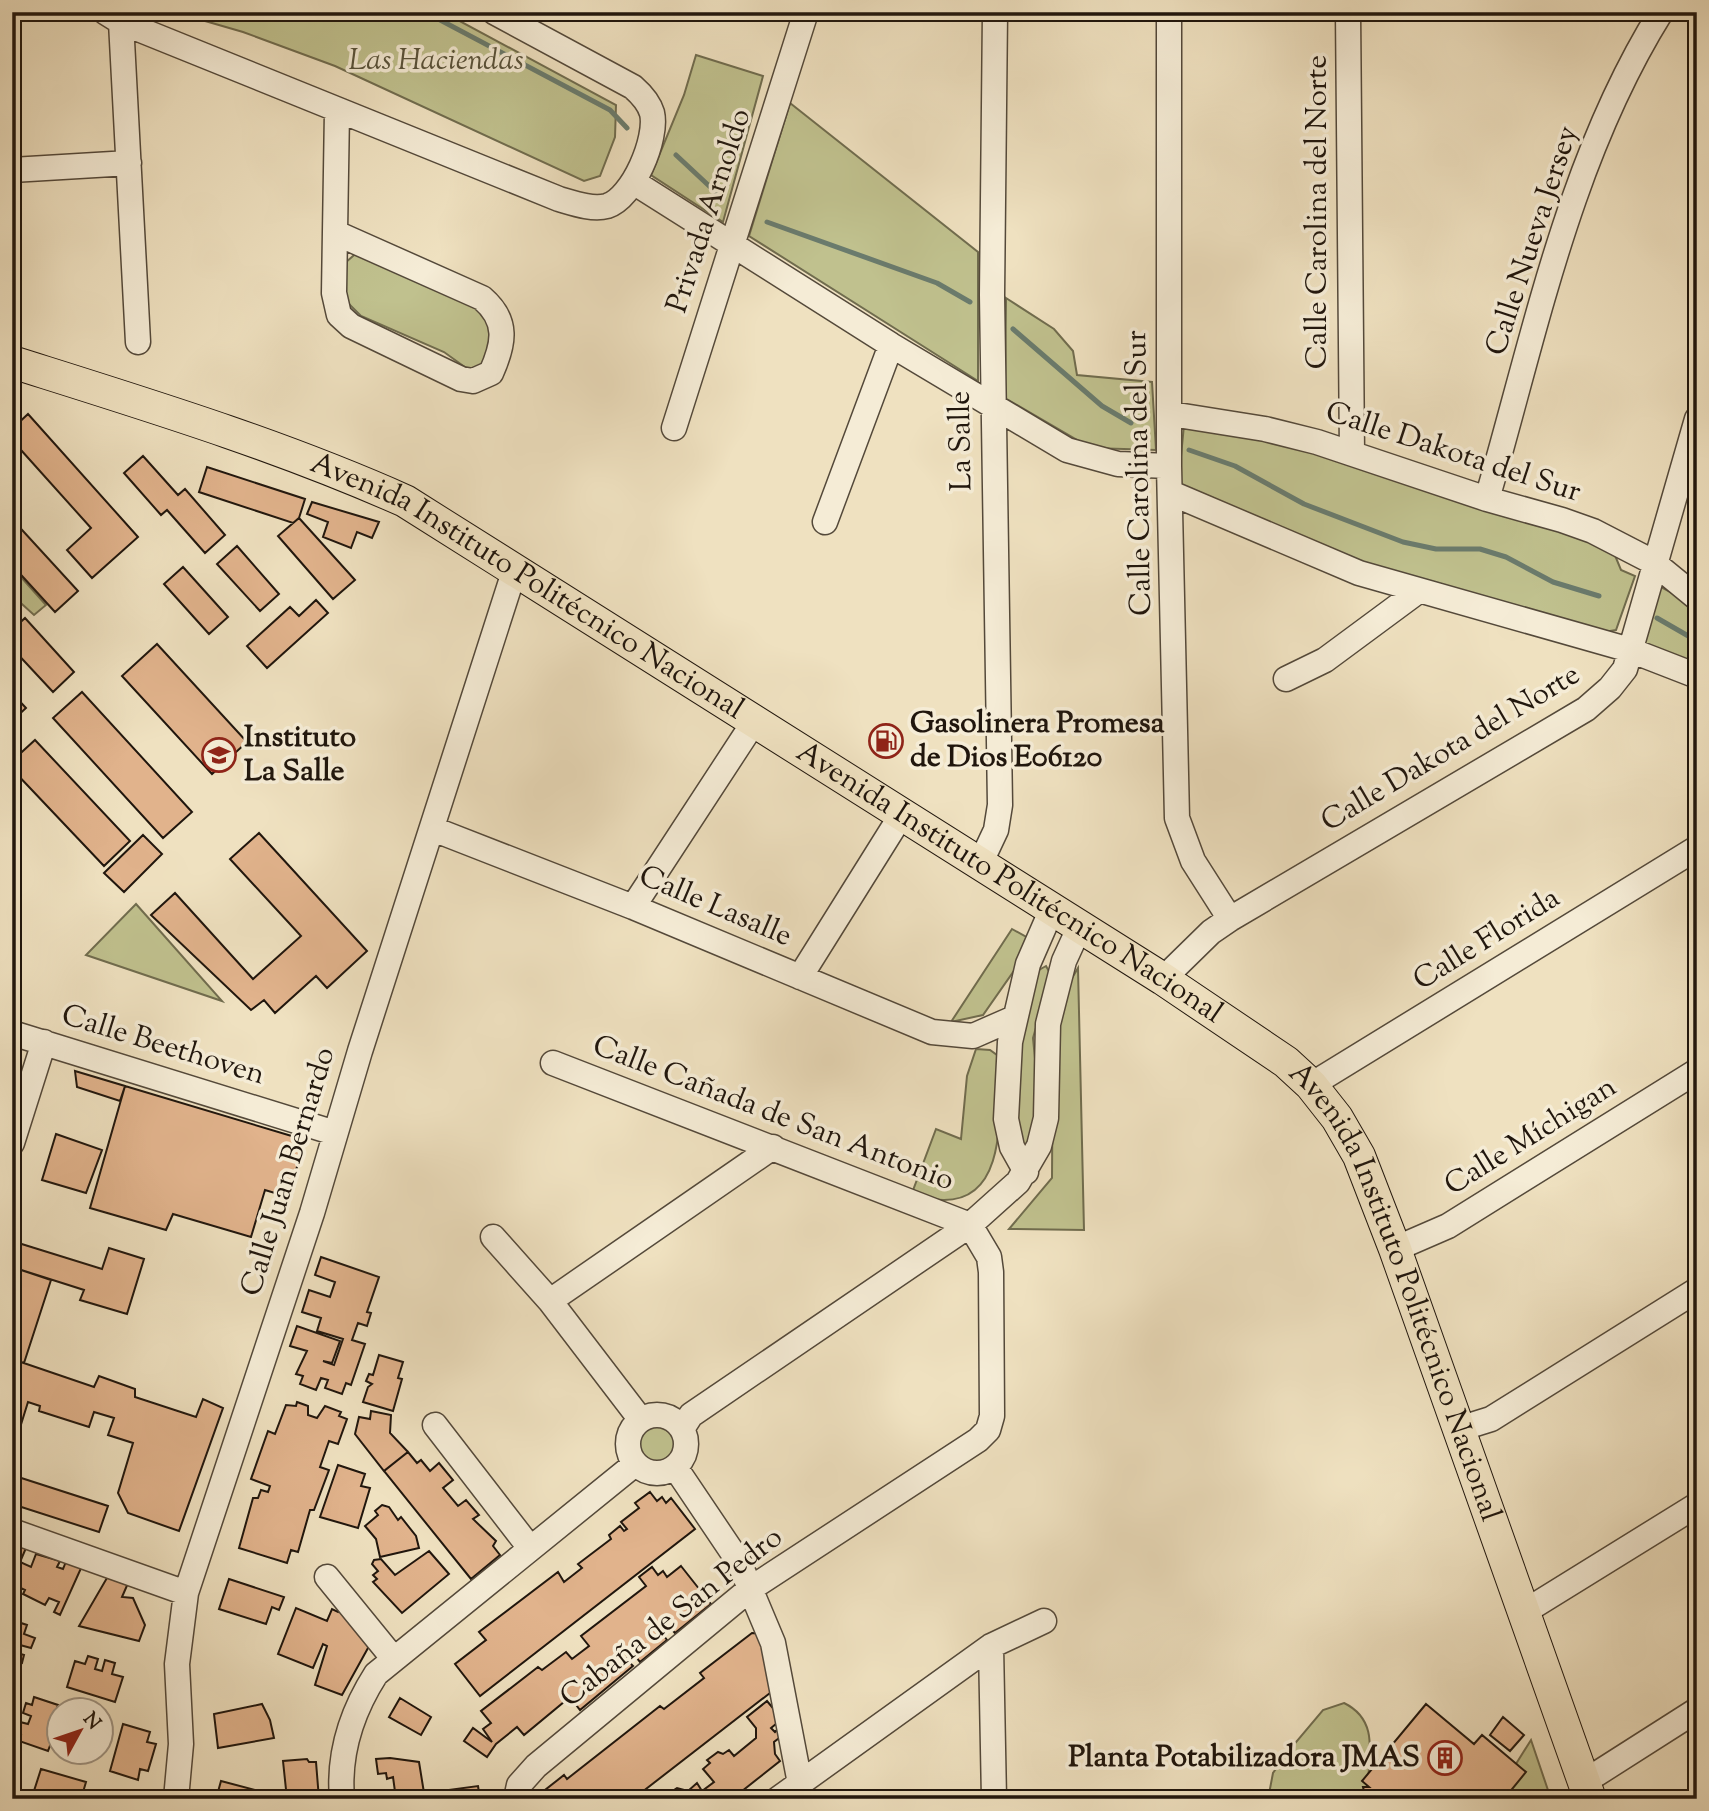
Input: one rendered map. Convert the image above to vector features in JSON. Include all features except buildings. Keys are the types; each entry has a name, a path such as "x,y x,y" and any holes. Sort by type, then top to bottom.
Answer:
{"main road":[{"name":"Avenida Instituto Politécnico Nacional","path":"12,362 236,433 321,464 405,501 1080,926 1286,1062 1311,1086 1337,1118 1359,1156 1395,1249 1587,1790"}],"street":[{"path":"138,342 129,163 113,17 337,111 559,199 586,206 606,206 621,198 635,183 653,126 649,106 633,87 494,12"},
{"name":"Privada Arnoldo","path":"674,428 806,12"},
{"name":"La Salle","path":"980,864 996,830 1000,805 992,295 995,12"},
{"name":"Calle Carolina del Sur","path":"1169,12 1169,466 1177,818 1193,861 1230,919"},
{"name":"Calle Carolina del Norte","path":"1349,12 1352,453"},
{"name":"Calle Nueva Jersey","path":"1487,499 1576,189 1613,100 1659,13"},
{"path":"337,111 334,293 339,315 345,322 461,379 473,382 491,373 503,346 501,321 489,304 482,298 337,233"},
{"path":"12,170 129,163"},
{"path":"635,183 891,345 1067,450 1118,464 1169,466"},
{"path":"825,522 891,345"},
{"name":"Calle Dakota del Sur","path":"1171,414 1265,429 1352,453 1487,499 1593,531 1653,562 1697,598"},
{"name":"Calle Dakota del Norte","path":"1163,979 1211,932 1230,919 1586,709 1610,688 1625,669 1653,562 1697,419"},
{"path":"1171,493 1307,553 1417,592 1630,650 1697,676"},
{"name":"Calle Juan Bernardo","path":"176,1799 181,1744 177,1664 186,1593 312,1213 335,1133 514,572"},
{"path":"1286,679 1325,660 1417,592"},
{"path":"633,907 754,722"},
{"path":"800,977 902,814"},
{"name":"Calle Lasalle","path":"433,829 633,907 932,1032 973,1036 1013,1018"},
{"name":"Calle Florida","path":"1311,1086 1697,848"},
{"path":"1026,1172 1012,1147 1006,1119 1008,1066 1013,1018 1028,964 1052,909"},
{"path":"682,1429 691,1415 971,1225 1005,1197 1026,1172 1039,1146 1046,1118 1045,1068 1054,992 1080,926"},
{"name":"Calle Beethoven","path":"12,1033 335,1133"},
{"path":"12,1143 44,1042"},
{"name":"Calle Cañada de San Antonio","path":"552,1063 971,1225"},
{"path":"1008,1066 1045,1068"},
{"name":"Calle Míchigan","path":"1395,1249 1448,1226 1697,1071"},
{"path":"550,1301 773,1147"},
{"name":"Cabaña de San Pedro","path":"516,1799 519,1785 536,1766 750,1589 978,1440 988,1430 993,1402 991,1272 989,1257 971,1225"},
{"path":"493,1237 550,1301 641,1420"},
{"path":"1459,1429 1491,1419 1697,1290"},
{"path":"659,1415 676,1421 682,1429 685,1453 675,1467 668,1472 650,1473 635,1464 628,1445 629,1435 641,1420 659,1415"},
{"path":"435,1425 530,1548"},
{"path":"342,1799 342,1752 360,1698 376,1674 635,1464"},
{"path":"675,1467 739,1562 773,1643 802,1790"},
{"path":"1524,1612 1697,1505"},
{"path":"12,1531 186,1593"},
{"path":"327,1577 393,1658"},
{"path":"778,1799 802,1790 991,1646 1044,1620"},
{"path":"991,1646 994,1799"},
{"path":"1587,1790 1697,1710"}],"green space":[{"name":"Las Haciendas","path":"174,12 443,12 616,105 615,137 600,176 584,181 335,66 243,32"},
{"path":"696,55 763,76 723,222 651,175 684,95"},
{"path":"790,103 978,252 978,381 749,236"},
{"path":"361,249 483,304 496,323 484,369 469,370 444,352 361,316 346,301 345,263"},
{"path":"1006,298 1054,329 1073,351 1077,375 1152,382 1156,450 1091,448 1005,398"},
{"path":"1184,425 1245,427 1586,536 1614,553 1621,570 1635,576 1616,630 1604,632 1315,552 1181,487"},
{"path":"12,567 46,605 34,615 12,595"},
{"path":"1661,587 1697,606 1697,673 1641,642"},
{"path":"136,904 222,1001 86,955"},
{"path":"1012,929 1030,939 1025,955 983,1015 951,1022"},
{"path":"1046,966 1051,975 1033,1038 1038,1089 1035,1147 1024,1146 1015,1105 1017,1060 1032,974"},
{"path":"1078,968 1084,1230 1009,1229 1052,1178 1053,1010"},
{"path":"976,1049 990,1050 1001,1058 999,1123 990,1168 980,1185 965,1196 939,1200 912,1193 936,1129 961,1139 967,1076"},
{"path":"658,1425 671,1431 677,1444 671,1457 658,1463 645,1457 639,1444 645,1431"},
{"path":"1344,1703 1355,1710 1367,1727 1370,1747 1368,1781 1388,1799 1268,1799 1273,1773 1291,1748 1323,1710"},
{"path":"1531,1740 1551,1799 1494,1799"}],"waterway":[{"path":"425,12 610,110 627,128"},
{"path":"676,155 721,197"},
{"path":"767,222 937,283 970,302"},
{"path":"1013,329 1102,406 1131,423"},
{"path":"1189,450 1235,466 1304,504 1403,542 1436,549 1480,549 1506,557 1553,582 1599,596"},
{"path":"1657,618 1697,641"}],"place":[{"name":"Gasolinera Promesa de Dios E06120","path":"886,741"},
{"name":"Instituto La Salle","path":"219,755"},
{"name":"Planta Potabilizadora JMAS","path":"1445,1758"}]}
